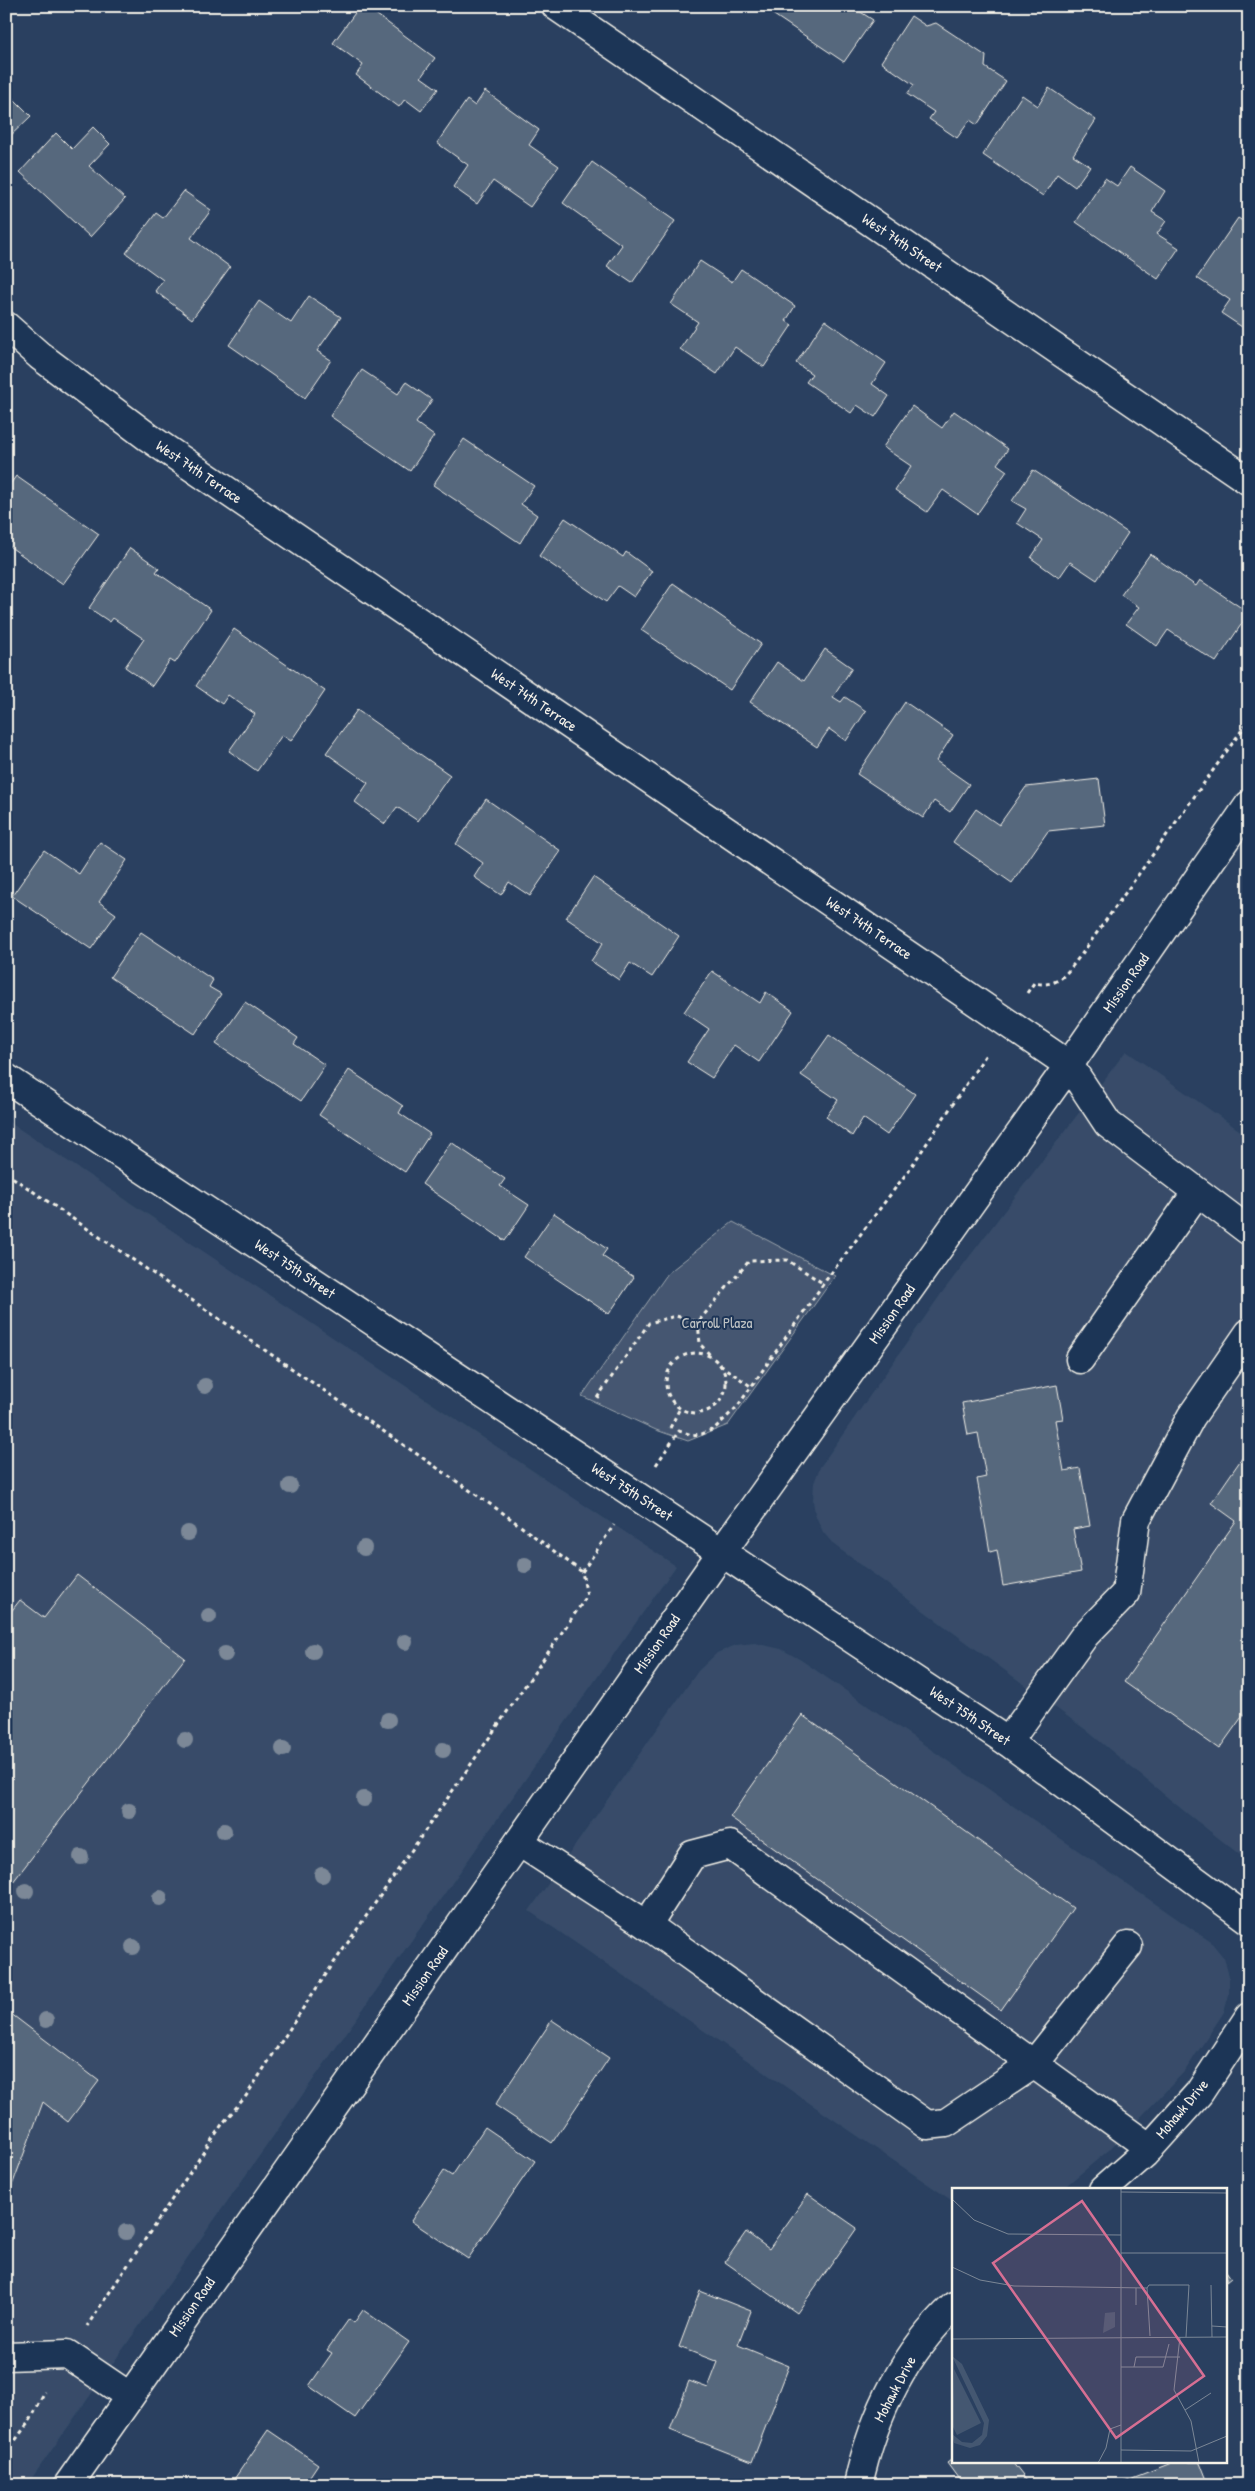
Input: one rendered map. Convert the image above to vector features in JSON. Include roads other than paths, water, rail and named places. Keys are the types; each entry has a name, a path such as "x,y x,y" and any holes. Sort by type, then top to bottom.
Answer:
{"main road":[{"name":"West 74th Street","path":"556,6 1249,481"},
{"name":"West 74th Terrace","path":"6,326 40,356 148,437 1069,1065"},
{"name":"Mission Road","path":"68,2485 722,1552 1069,1065 1249,805"},
{"path":"1069,1065 1108,1124 1249,1231"},
{"name":"West 75th Street","path":"6,1078 1008,1742 1249,1920"},
{"path":"1080,1359 1197,1192"},
{"path":"1008,1742 1085,1635 1126,1593 1136,1520 1191,1417 1249,1334"},
{"path":"519,1842 647,1925 927,2125 946,2123 1034,2064 1128,1946"},
{"path":"647,1925 692,1855 730,1845 1150,2148"},
{"name":"Mohawk Drive","path":"1105,2188 1150,2148 1199,2093 1249,2017"},
{"name":"Mohawk Drive","path":"858,2485 864,2454 878,2414 921,2342 952,2308"},
{"path":"6,2356 67,2354 129,2396"}],"park label":[{"name":"Carroll Plaza","path":"717,1323"}]}
